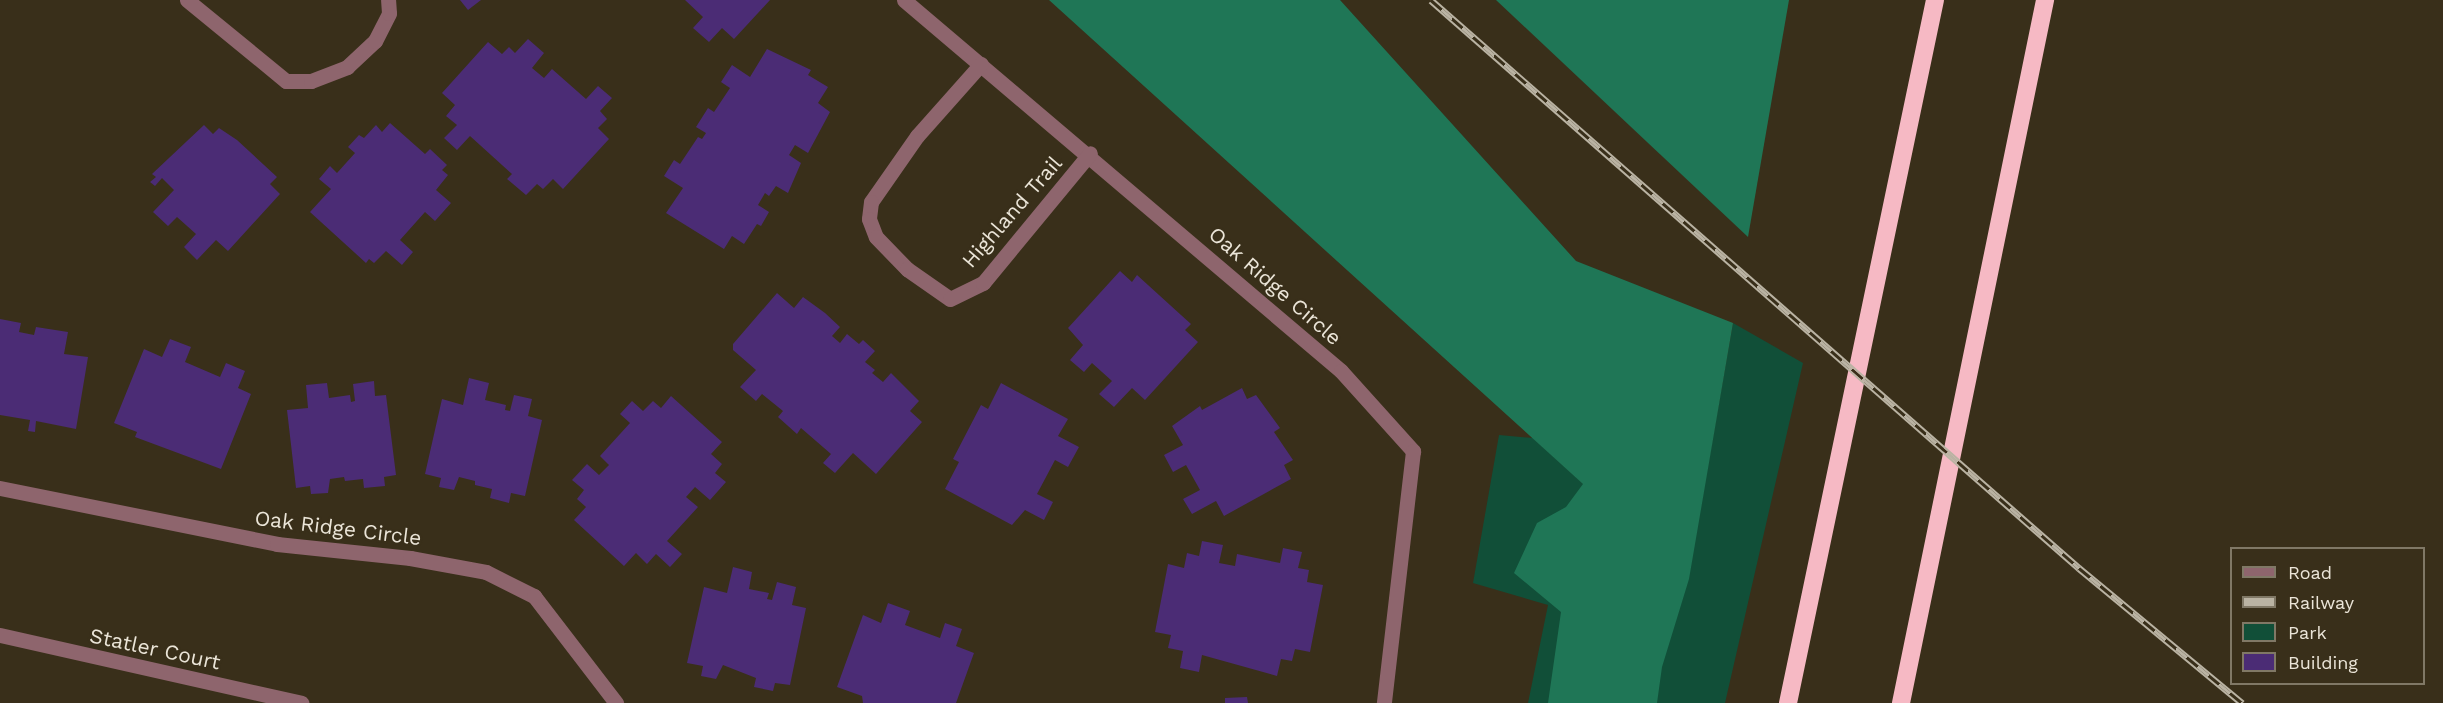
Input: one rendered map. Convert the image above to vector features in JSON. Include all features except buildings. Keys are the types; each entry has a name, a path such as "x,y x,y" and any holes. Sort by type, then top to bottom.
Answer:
{"highway":[{"path":"1788,703 1935,0"},
{"path":"1900,703 2045,0"}],"street":[{"path":"187,0 286,81 311,81 348,67 375,41 389,13 388,0"},
{"name":"Oak Ridge Circle","path":"904,0 1090,153 1341,371 1413,451 1384,703"},
{"name":"Highland Trail","path":"981,64 917,136 871,202 869,219 876,237 907,269 950,299 983,283 1090,153"},
{"name":"Oak Ridge Circle","path":"0,488 278,544 410,558 486,572 534,596 616,703"},
{"name":"Statler Court","path":"0,635 301,703"}],"green space":[{"path":"1049,0 1340,0 1576,261 1733,323 1689,579 1662,667 1657,703 1548,703 1561,612 1514,573 1537,523 1566,507 1583,484"},
{"path":"1496,0 1789,0 1748,237"},
{"path":"1733,323 1803,363 1725,703 1528,703 1548,605 1473,583 1499,435 1533,438 1688,579"}],"railway":[{"path":"1431,0 2079,568 2242,703"}]}
